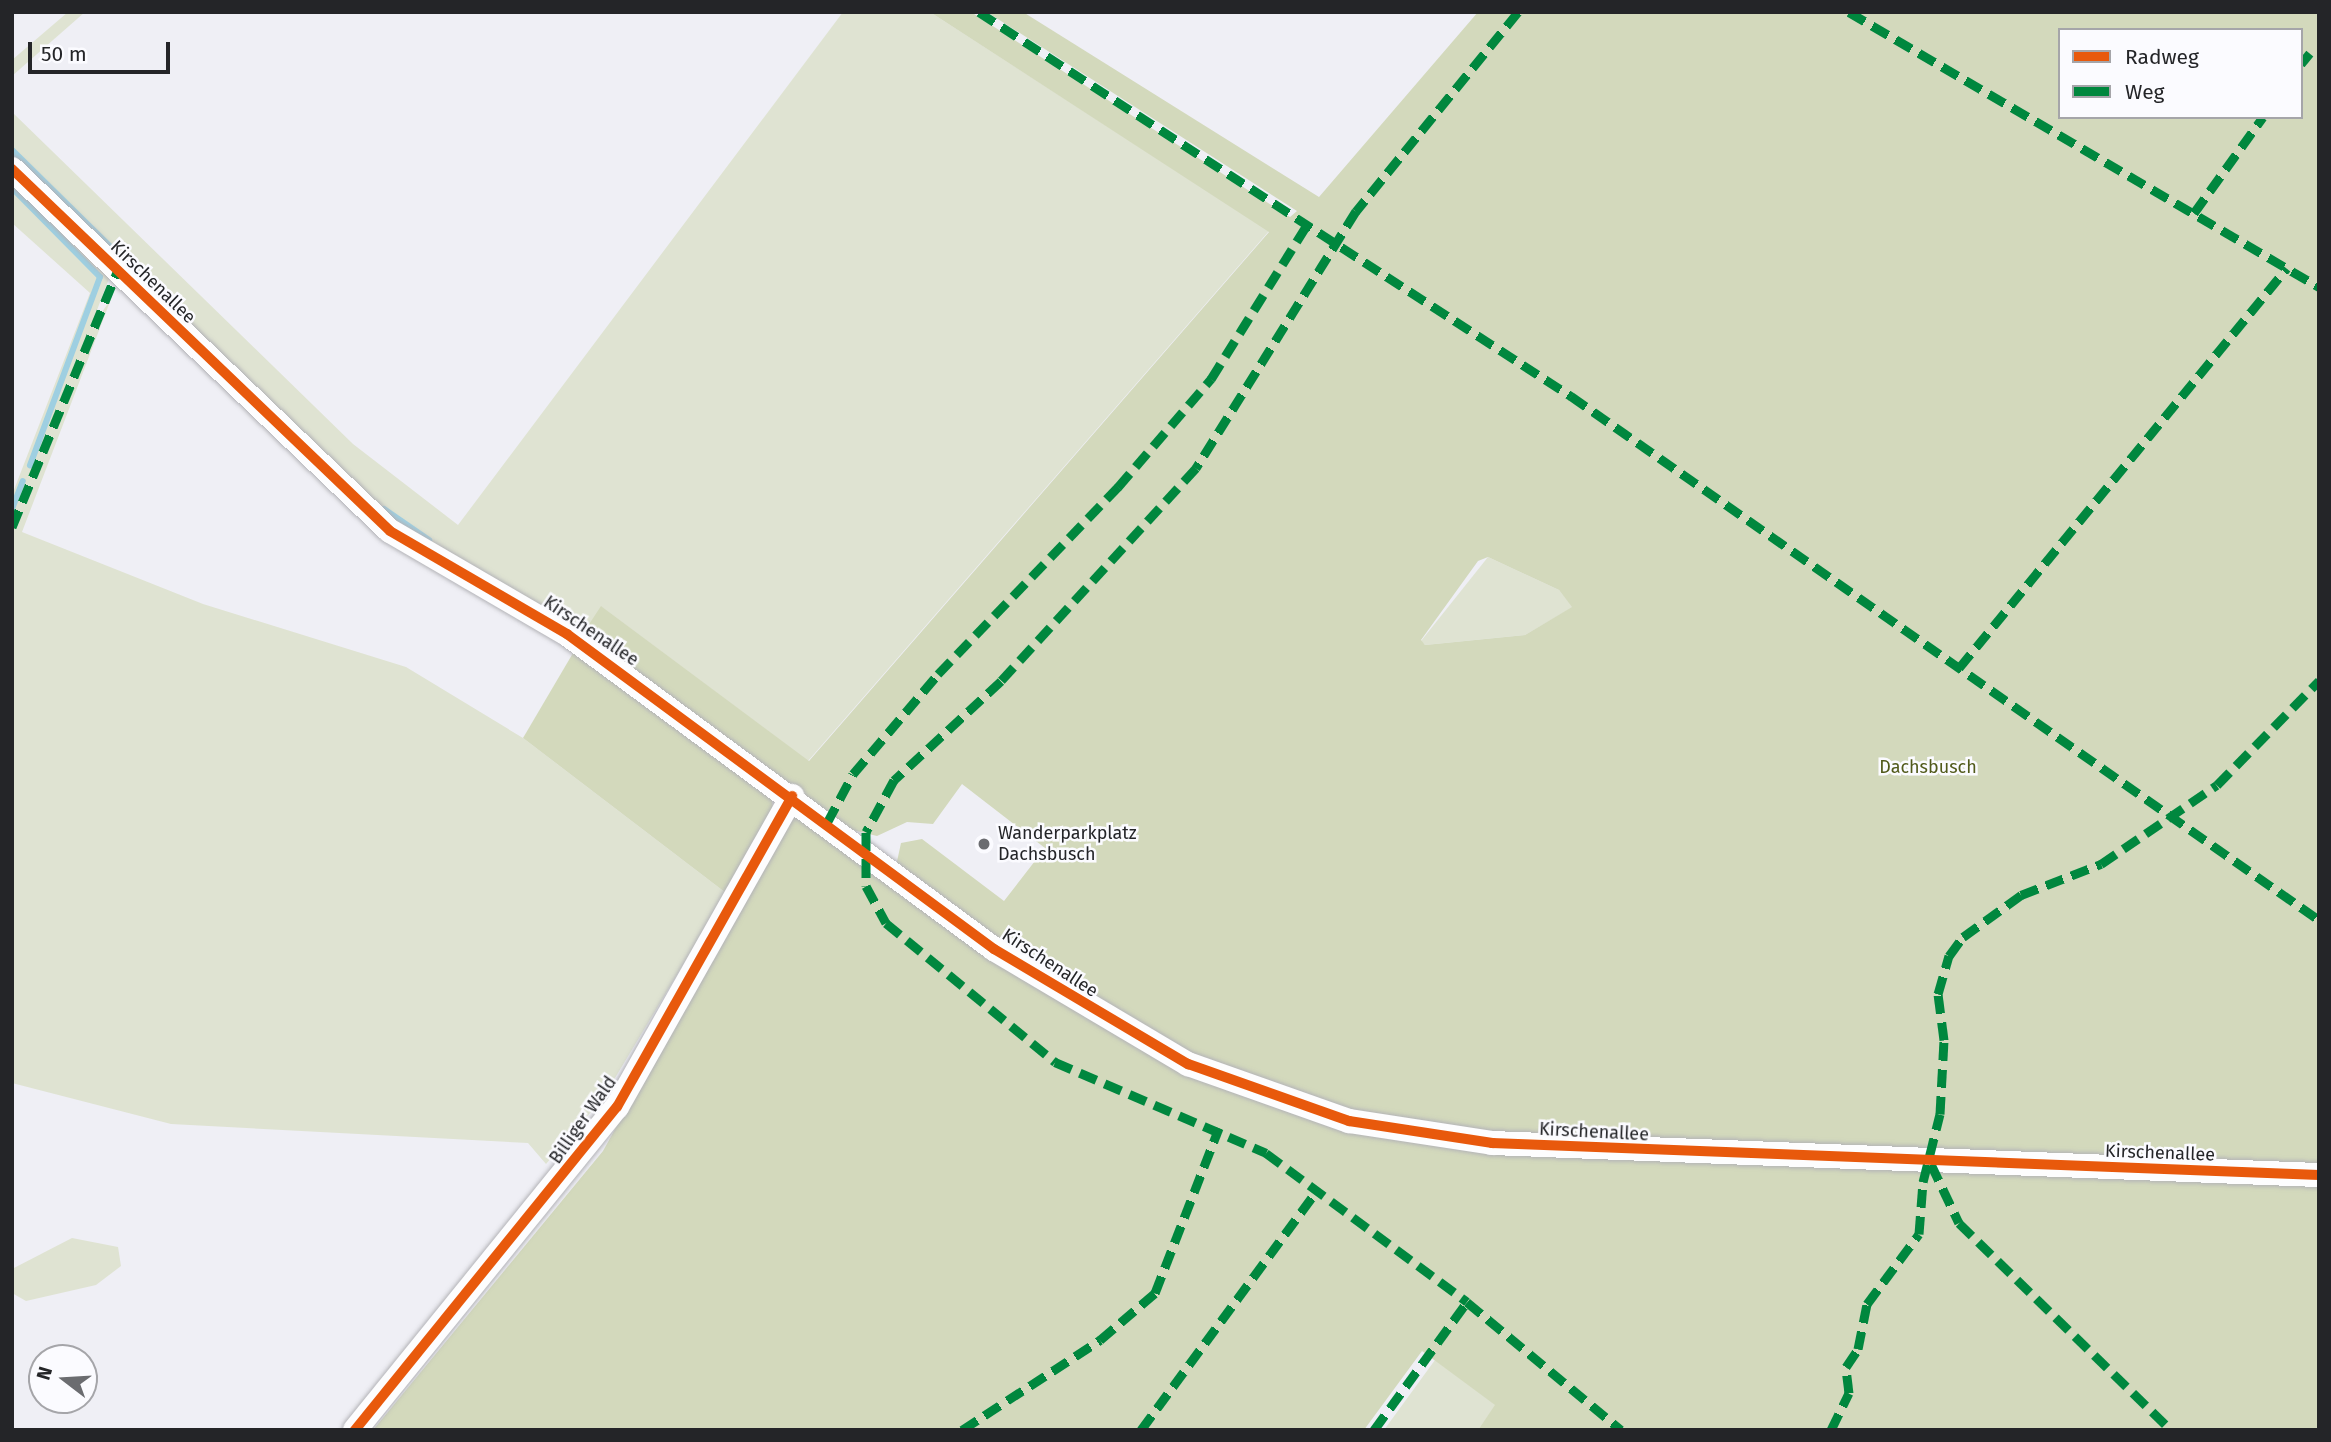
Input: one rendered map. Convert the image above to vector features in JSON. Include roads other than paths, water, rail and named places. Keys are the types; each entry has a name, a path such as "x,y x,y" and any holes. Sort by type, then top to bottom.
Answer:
{"street":[{"name":"Kirschenallee","path":"12,169 371,517 567,634 792,796 994,949 1115,1025 1230,1082 1349,1121 1571,1150 2319,1175"},
{"name":"Billiger Wald","path":"355,1430 617,1107 792,796"}],"waterway":[{"path":"12,150 138,274"},
{"path":"12,188 100,277 30,465"},
{"path":"12,509 23,481"},
{"path":"384,509 429,540"}],"place":[{"name":"Wanderparkplatz Dachsbusch","path":"984,844"}],"park label":[{"name":"Dachsbusch","path":"1928,767"}]}
